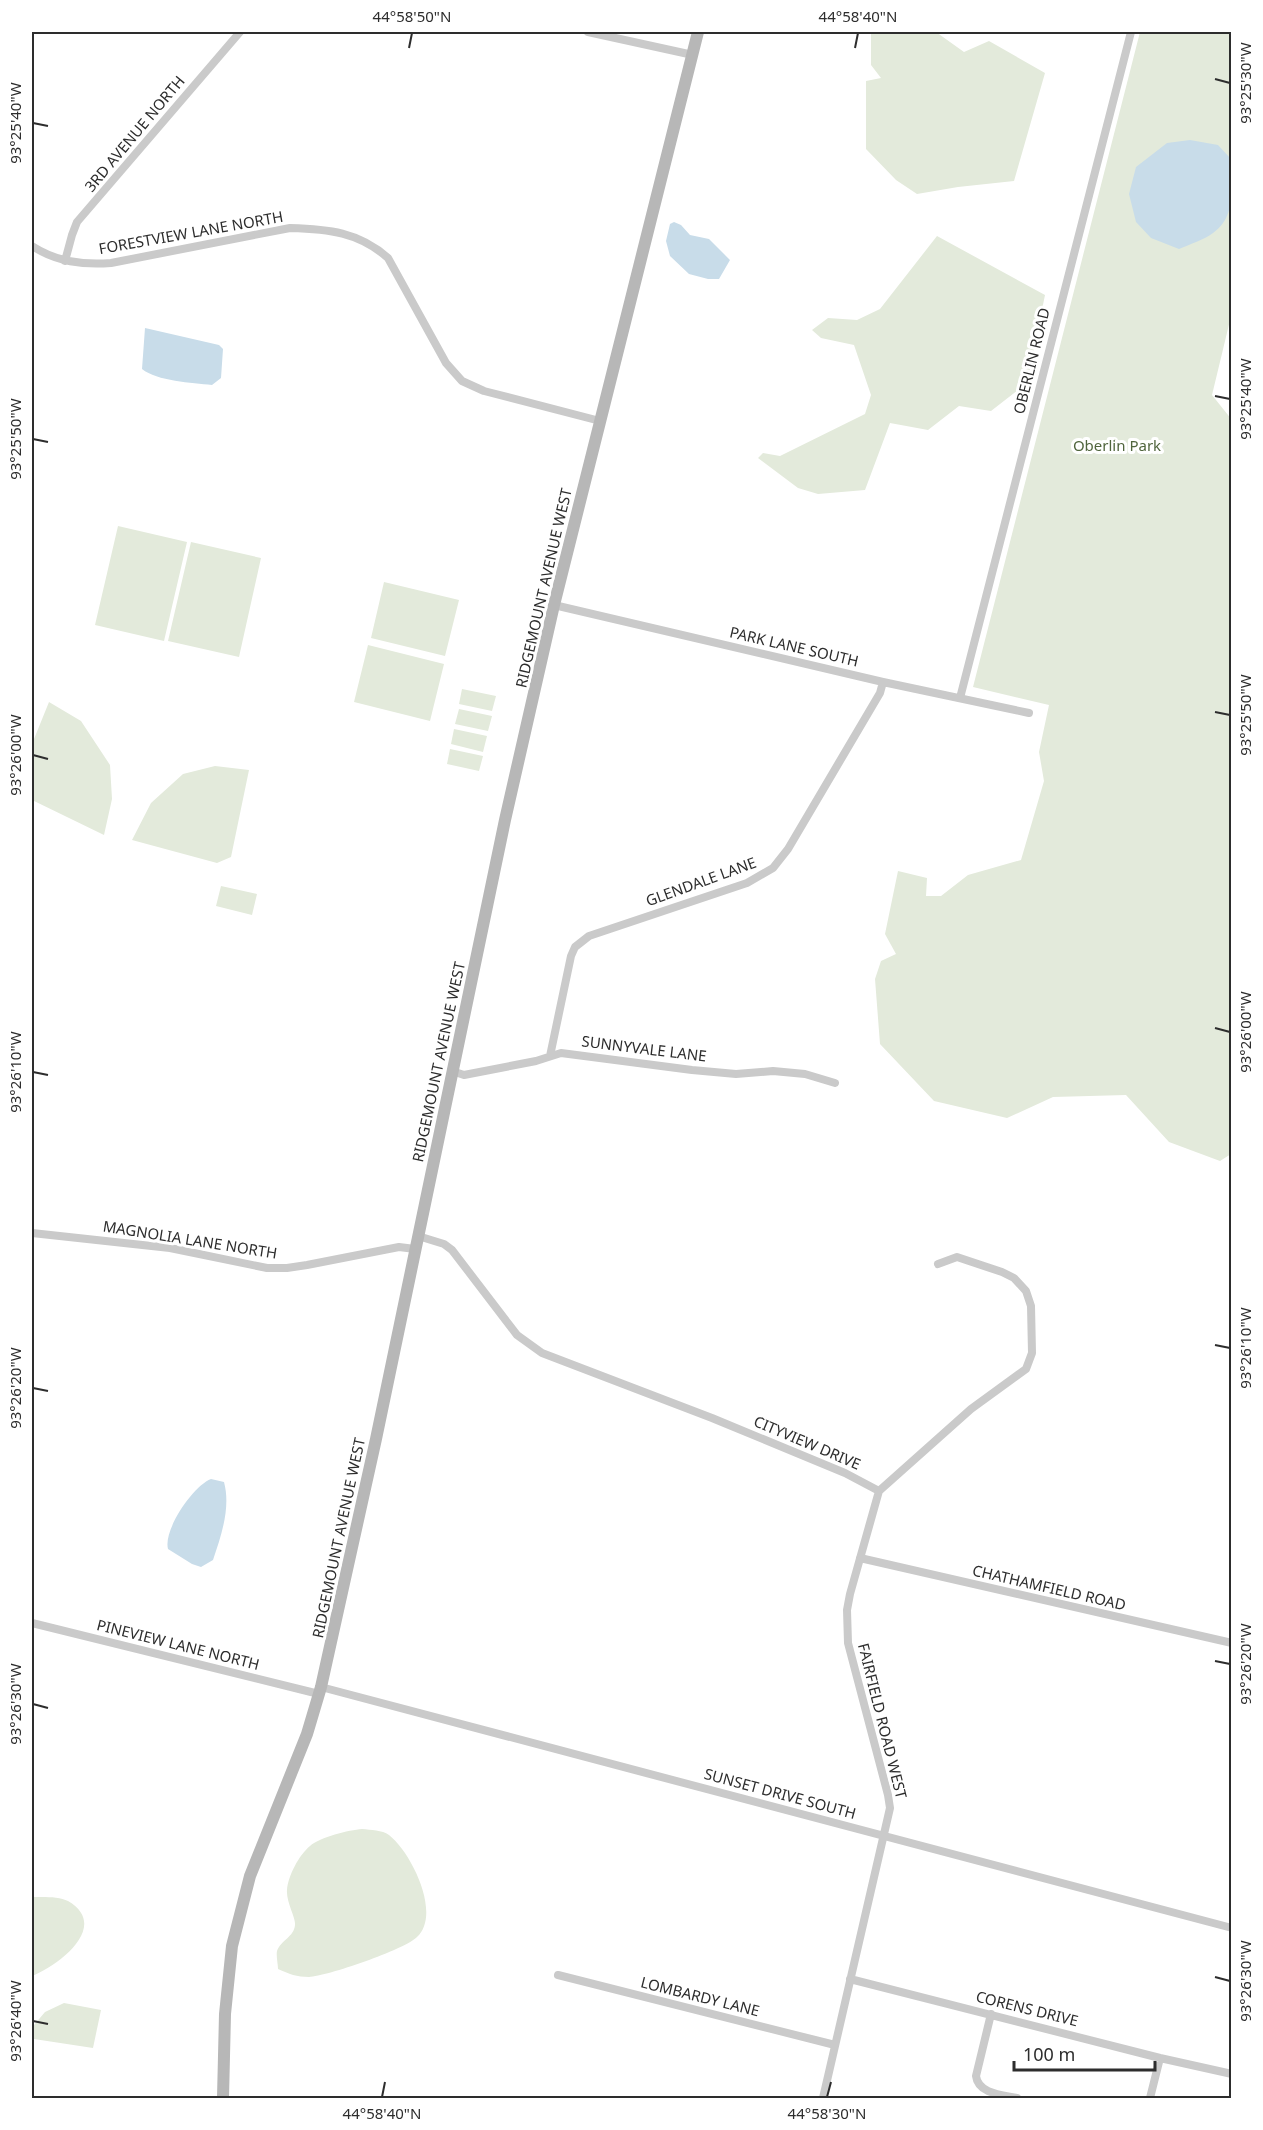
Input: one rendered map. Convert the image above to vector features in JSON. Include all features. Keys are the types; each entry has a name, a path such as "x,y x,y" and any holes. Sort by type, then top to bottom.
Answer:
{"street":[{"name":"3RD AVENUE NORTH","path":"65,261 77,222 240,32"},
{"path":"588,32 693,55"},
{"name":"RIDGEMOUNT AVENUE WEST","path":"223,2098 227,1981 238,1919 250,1876 307,1734 320,1691 554,605 699,32"},
{"name":"OBERLIN ROAD","path":"960,698 1131,32"},
{"name":"FORESTVIEW LANE NORTH","path":"32,246 65,261 91,264 111,263 290,228 315,229 359,237 377,247 398,271 446,363 462,381 484,391 600,421"},
{"name":"PARK LANE SOUTH","path":"554,605 883,682 1029,713"},
{"name":"GLENDALE LANE","path":"550,1056 571,956 575,947 589,936 747,883 773,868 788,849 817,802 880,693 883,682"},
{"name":"SUNNYVALE LANE","path":"452,1071 464,1076 536,1061 561,1053 736,1074 773,1071 805,1074 835,1083"},
{"name":"MAGNOLIA LANE NORTH","path":"32,1233 170,1248 267,1268 297,1266 399,1247 415,1249"},
{"name":"CITYVIEW DRIVE","path":"418,1236 444,1244 452,1250 517,1335 542,1353 733,1426 845,1473 879,1491"},
{"path":"879,1491 971,1409 1026,1369 1032,1353 1031,1306 1026,1291 1014,1278 957,1257 938,1264"},
{"name":"FAIRFIELD ROAD WEST","path":"823,2098 890,1808 848,1643 847,1610 879,1491"},
{"name":"CHATHAMFIELD ROAD","path":"860,1558 1232,1643"},
{"name":"PINEVIEW LANE NORTH","path":"32,1623 320,1691"},
{"name":"SUNSET DRIVE SOUTH","path":"320,1691 883,1835 1232,1928"},
{"name":"LOMBARDY LANE","path":"558,1975 835,2045"},
{"name":"CORENS DRIVE","path":"850,1979 1160,2058 1232,2074"},
{"path":"991,2014 976,2076 977,2082 984,2090 1017,2098"},
{"path":"1150,2098 1160,2058"}],"green space":[{"path":"871,32 936,32 964,52 989,41 1045,73 1014,181 917,194 896,180 866,149 866,81 881,78 871,65"},
{"name":"Oberlin Park","path":"1140,32 1231,32 1232,312 1212,395 1232,420 1231,1154 1220,1161 1169,1142 1126,1095 1053,1097 1007,1118 934,1101 880,1044 875,979 881,961 896,954 885,934 898,871 927,878 926,896 941,896 968,875 1021,860 1044,781 1039,752 1049,705 973,687"},
{"path":"937,236 1045,295 1027,383 991,411 959,406 928,430 890,423 865,490 818,494 798,488 758,458 763,453 780,456 865,414 871,395 854,345 821,338 812,330 828,318 857,320 880,309"},
{"path":"118,526 187,542 164,641 95,625"},
{"path":"191,542 261,558 239,657 168,641"},
{"path":"384,582 459,600 445,656 371,638"},
{"path":"368,645 444,664 430,721 354,702"},
{"path":"462,689 496,696 492,711 459,704"},
{"path":"49,702 81,721 110,765 112,799 104,835 32,800 32,744"},
{"path":"459,709 492,716 488,731 455,724"},
{"path":"454,729 487,736 483,752 451,744"},
{"path":"450,749 483,756 479,771 447,764"},
{"path":"215,766 249,770 231,857 217,863 132,840 151,803 183,774"},
{"path":"221,886 257,894 252,915 216,906"},
{"path":"362,1829 386,1833 398,1843 406,1855 421,1884 425,1899 424,1927 417,1937 397,1949 332,1972 305,1977 278,1969 277,1951 292,1933 295,1925 287,1890 289,1878 298,1860 310,1846 327,1837"},
{"path":"32,1897 64,1899 80,1911 84,1922 82,1933 76,1944 55,1964 32,1976"},
{"path":"64,2003 101,2010 93,2048 34,2039 34,2025 45,2012"}],"water":[{"path":"1190,140 1218,145 1231,159 1230,209 1221,226 1213,233 1179,249 1151,238 1136,222 1129,194 1136,167 1167,143"},
{"path":"674,222 681,225 690,235 709,239 730,260 719,279 708,279 689,274 670,256 666,241 670,224"},
{"path":"145,328 219,345 223,349 221,378 212,385 165,379 148,373 142,369"},
{"path":"211,1479 224,1482 226,1512 213,1560 201,1567 168,1549 168,1541 175,1520 188,1499"}]}
